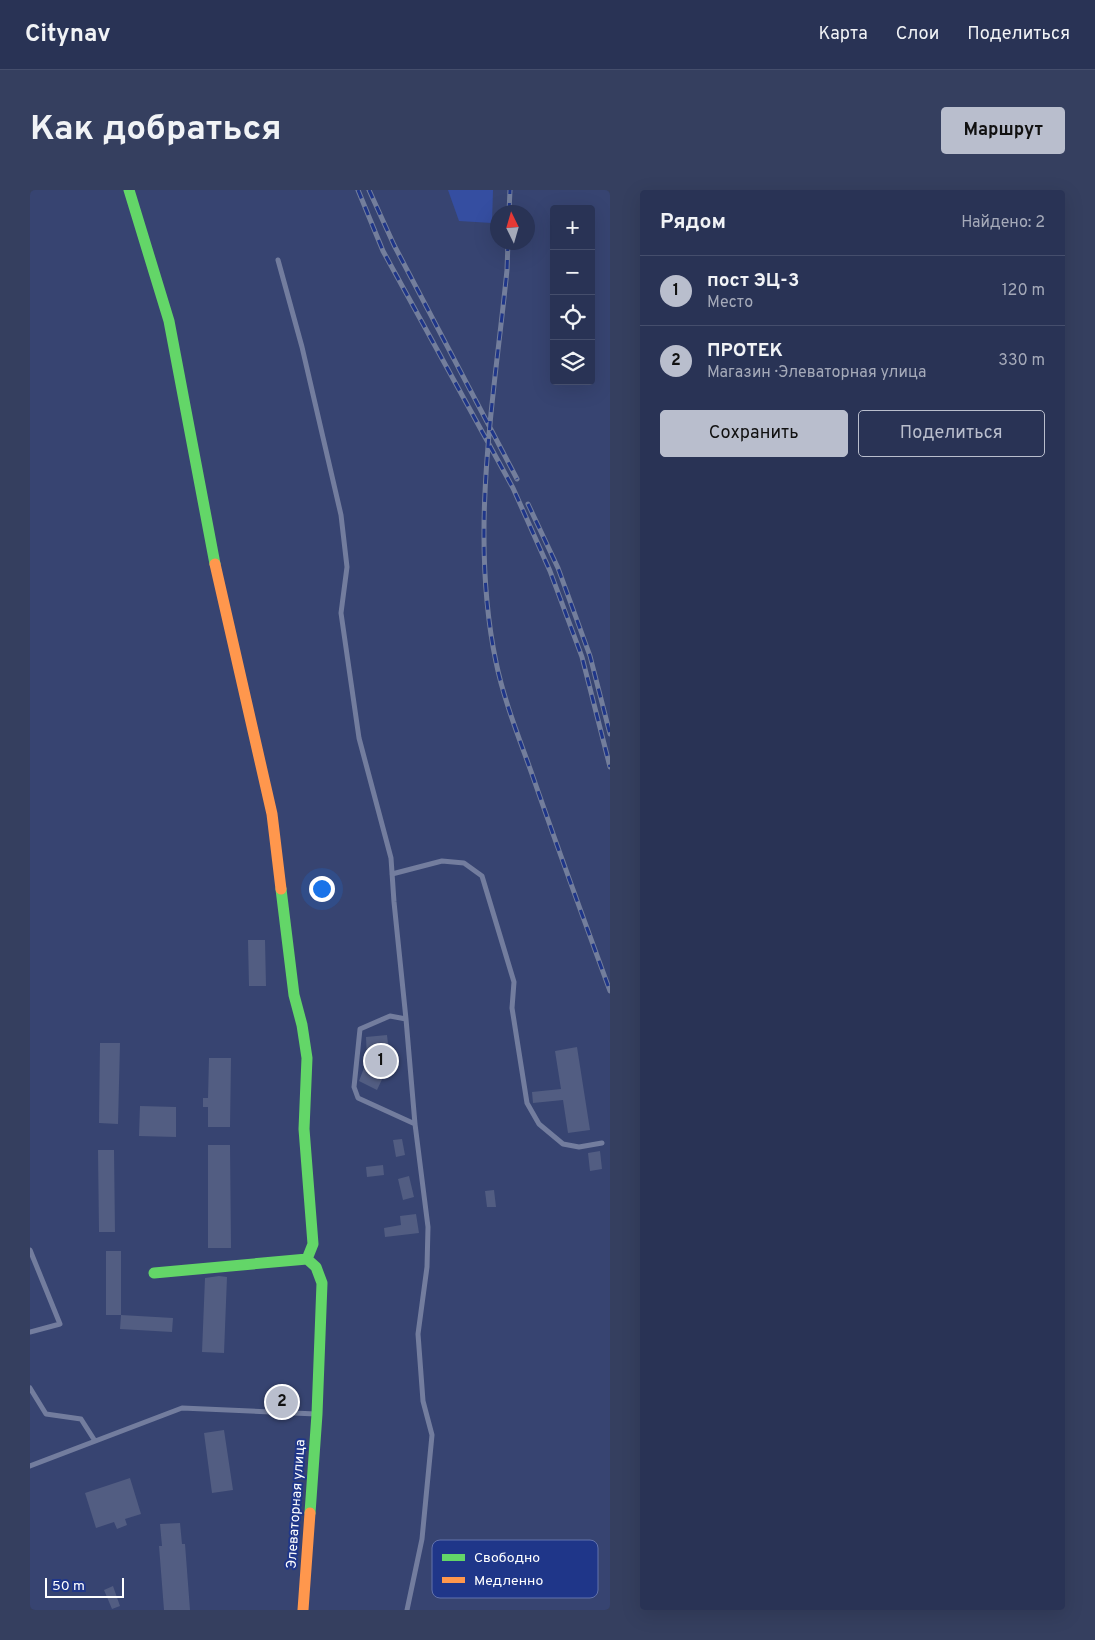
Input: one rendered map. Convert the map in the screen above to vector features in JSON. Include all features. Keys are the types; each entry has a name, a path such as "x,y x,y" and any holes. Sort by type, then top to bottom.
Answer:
{"street":[{"path":"129,190 170,321 220,590 272,814 294,995 302,1025 307,1058 304,1130 313,1244 307,1259 154,1273"},
{"name":"Элеваторная улица","path":"303,1610 317,1414 322,1283 316,1267 307,1259"}],"lane":[{"path":"278,260 302,347 341,515 348,567 341,613 342,622 359,738 391,858 414,1124 428,1228 427,1267 418,1334 423,1401 432,1434 422,1539 407,1610"},
{"path":"392,874 442,862 464,863 482,876 514,982 512,1008 527,1103 539,1124 563,1144 579,1147 602,1143"},
{"path":"406,1019 390,1016 360,1029 354,1087 358,1098 414,1124"},
{"path":"30,1250 60,1324 30,1332"},
{"path":"30,1388 46,1414 81,1419 95,1441"},
{"path":"30,1466 182,1408 317,1414"}],"shaded area":[{"path":"448,190 493,190 493,205 490,205 490,223 459,221"}],"building":[{"path":"248,940 265,940 266,986 249,986"},
{"path":"387,1035 389,1053 396,1063 394,1069 389,1073 385,1073 377,1090 359,1081 367,1060 366,1037"},
{"path":"100,1043 120,1043 118,1124 99,1123"},
{"path":"577,1047 590,1130 568,1133 563,1100 533,1103 532,1092 561,1089 555,1051"},
{"path":"209,1058 231,1058 230,1127 208,1127 208,1107 203,1107 203,1098 208,1098"},
{"path":"140,1106 176,1107 176,1137 139,1136"},
{"path":"402,1139 405,1155 396,1157 393,1140"},
{"path":"208,1145 230,1145 231,1248 208,1248"},
{"path":"98,1150 114,1150 115,1232 99,1232"},
{"path":"600,1151 602,1169 590,1171 588,1153"},
{"path":"383,1165 384,1175 367,1177 366,1167"},
{"path":"409,1176 414,1197 403,1200 398,1179"},
{"path":"494,1190 496,1207 487,1207 485,1191"},
{"path":"416,1214 419,1233 385,1237 384,1228 401,1225 400,1216"},
{"path":"106,1251 121,1251 121,1315 106,1315"},
{"path":"227,1277 224,1353 202,1352 205,1278"},
{"path":"121,1315 173,1318 172,1332 120,1329"},
{"path":"268,1397 296,1398 295,1408 268,1407"},
{"path":"224,1430 233,1490 212,1493 204,1433"},
{"path":"130,1478 141,1514 125,1519 127,1525 117,1529 114,1522 96,1528 85,1493"},
{"path":"180,1523 182,1544 185,1544 190,1610 164,1610 159,1546 162,1546 160,1524"},
{"path":"113,1586 120,1606 112,1609 104,1590"}],"railway":[{"path":"358,190 383,251 513,488 550,571 582,657 610,767"},
{"path":"369,190 394,245 517,479"},
{"path":"509,205 510,190"},
{"path":"508,250 486,466 484,564 488,613 499,677 508,706 610,991"},
{"path":"528,504 558,568 590,656 610,734"}],"traffic: fast":[{"path":"129,190 169,321 215,564"},
{"path":"281,889 294,995 302,1025 307,1058 304,1129 313,1244 307,1259"},
{"path":"154,1273 307,1259 316,1267 322,1283 317,1414 310,1513"}],"traffic: slow":[{"path":"215,564 272,814 281,889"},
{"path":"303,1610 310,1513"}],"place":[{"name":"пост ЭЦ-3","path":"381,1061"},
{"name":"ПРОТЕК","path":"282,1402"}]}
